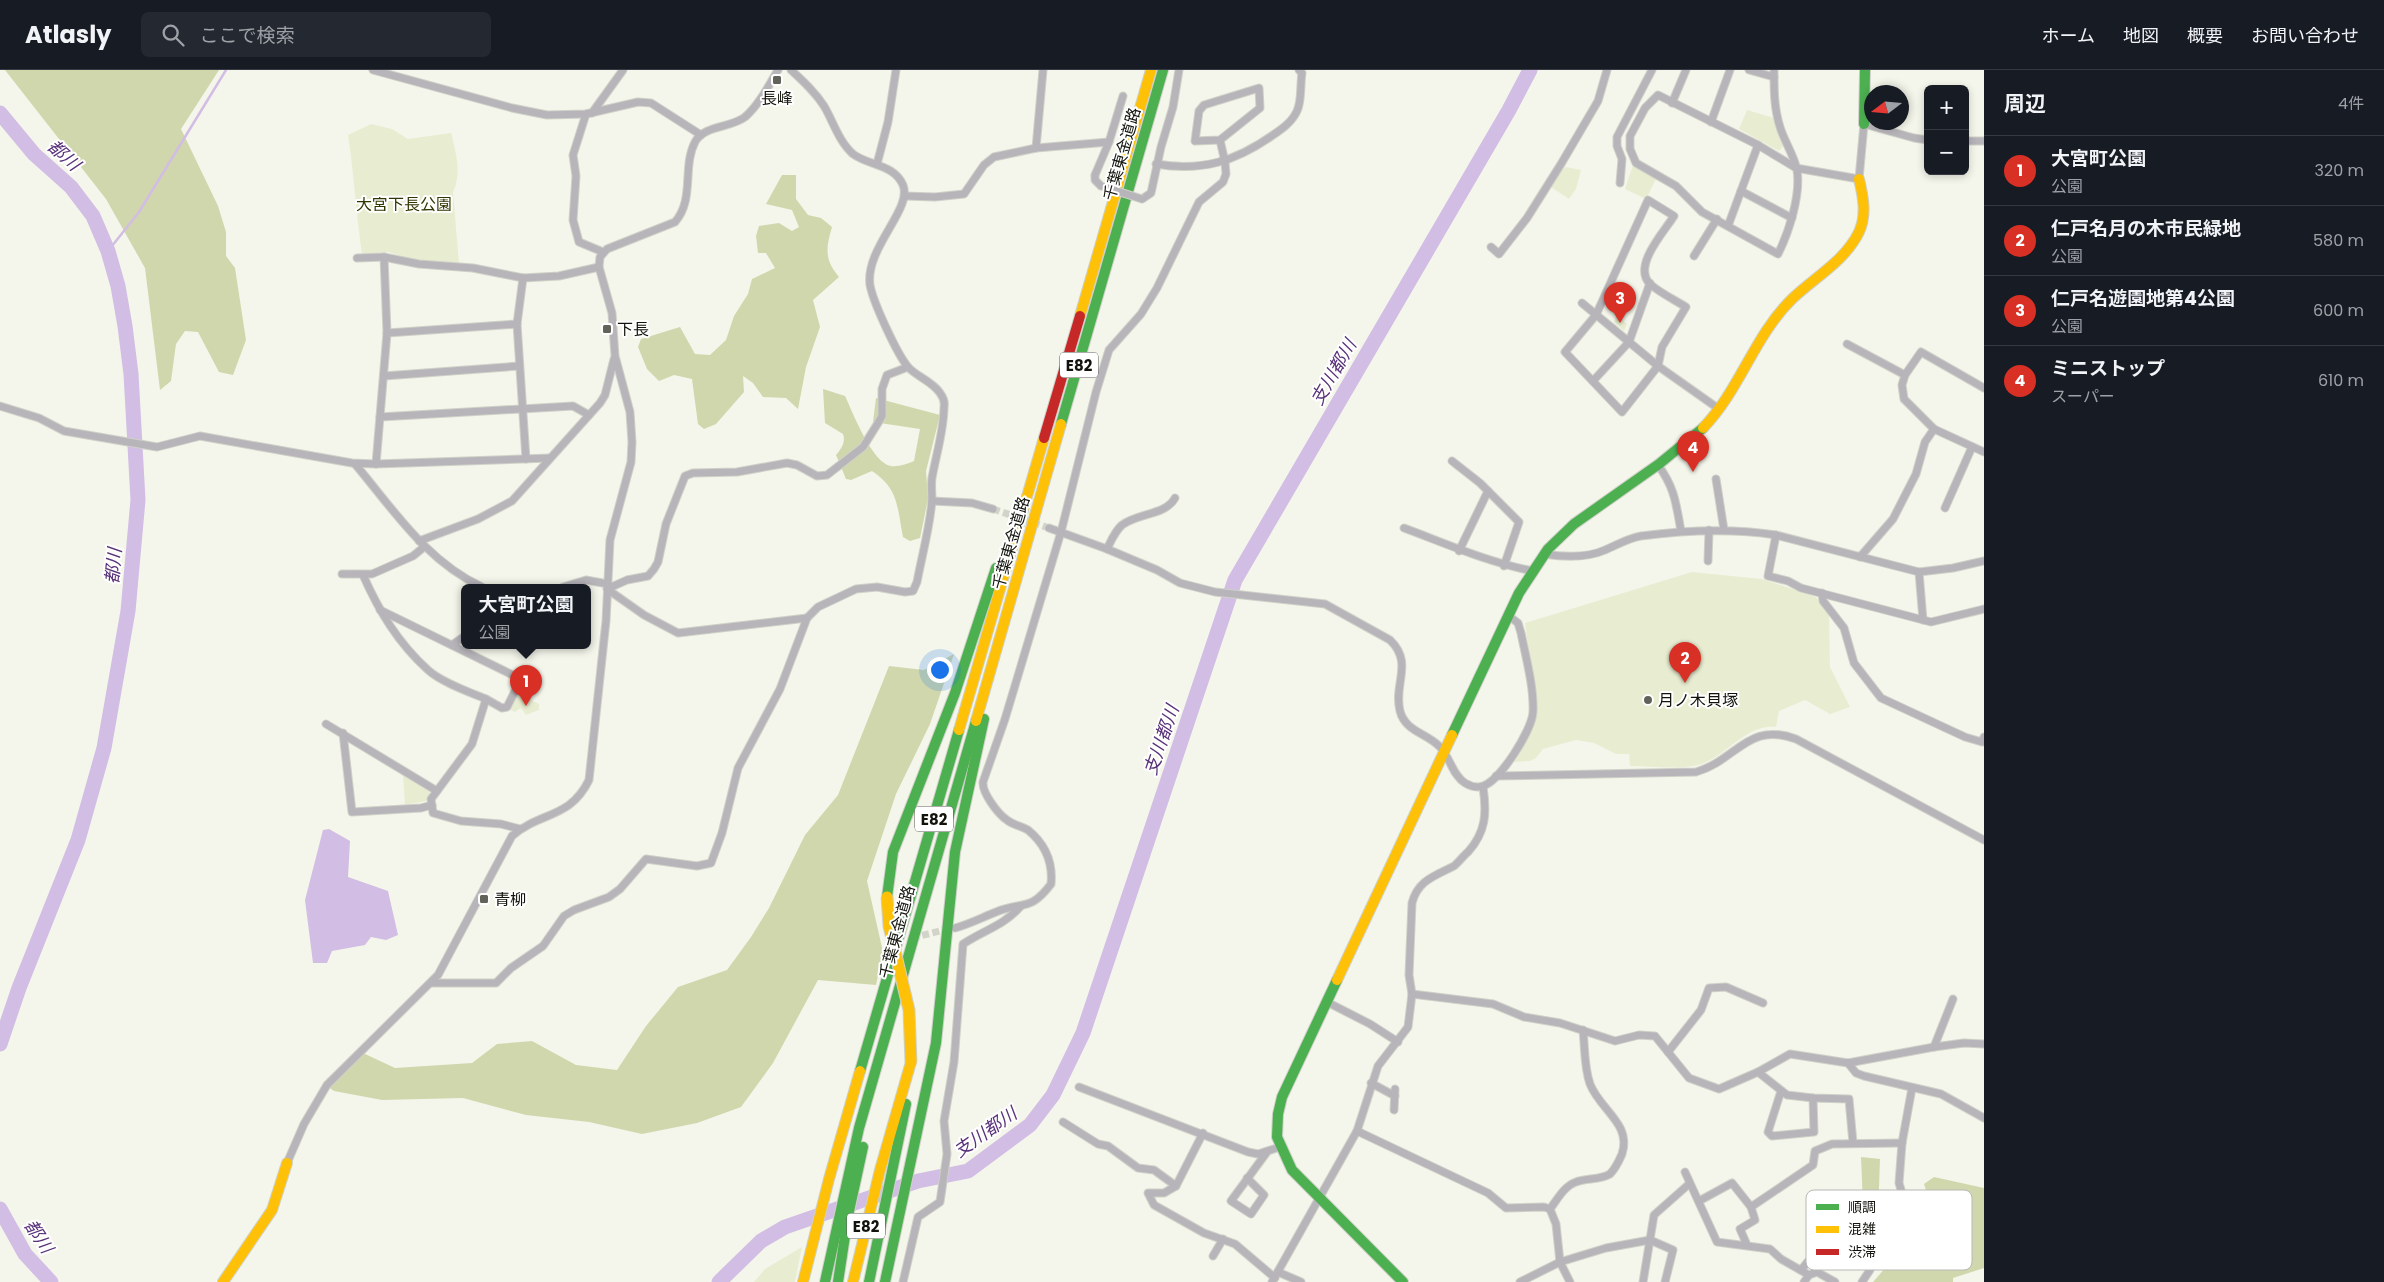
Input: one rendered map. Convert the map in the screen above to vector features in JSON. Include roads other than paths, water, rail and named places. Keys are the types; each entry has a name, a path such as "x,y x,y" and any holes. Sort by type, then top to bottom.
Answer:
{"main road":[{"name":"千葉東金道路","path":"1036,459 1150,70"},
{"name":"千葉東金道路","path":"889,1026 950,805 994,660 1163,70"},
{"path":"1865,70 1865,85"},
{"path":"1403,1282 1292,1170 1280,1147 1277,1124 1282,1098 1532,571 1544,554 1573,524 1658,466 1705,427 1719,409 1781,310 1792,297 1836,263 1852,243 1864,216 1865,205 1859,179"},
{"name":"E82","path":"853,1282 880,1170 911,1062 909,1010 889,926 887,897 893,852 961,676 1014,507 1036,459"},
{"name":"E82","path":"803,1282 809,1252 829,1179 941,798 1036,459"},
{"path":"885,1282 936,1043 949,896 955,852 988,703 994,660"},
{"name":"E82","path":"838,1282 858,1170 888,1048 889,1026"},
{"name":"E82","path":"825,1282 847,1175 889,1026"},
{"path":"869,1282 899,1141 911,1062"},
{"path":"222,1282 272,1210 287,1163"}],"street":[{"path":"373,70 512,108 548,115 589,114 638,102 651,103 701,134"},
{"path":"603,252 579,242 573,220 576,176 574,155 589,114 623,70"},
{"path":"287,1163 304,1124 327,1085 433,983 505,845 520,829 570,806 579,797 590,780 601,679 612,531 631,462 632,442 630,412 615,356 612,313 599,261 603,252 612,247 665,228 680,217 686,201 692,150 701,134 744,118 752,110 778,70"},
{"path":"433,983 496,983 511,968 543,946 564,916 574,910 609,897 620,888 646,859 696,866 711,863 722,833 738,768 780,689 808,618 818,606 856,589 877,587 905,592 913,591 917,582 932,500 931,481 945,405 940,393 933,384 908,367 876,305 870,284 870,267 905,196 904,187 896,174 851,152 831,122 825,107 810,88 791,70"},
{"path":"1036,148 1043,70"},
{"path":"1123,96 1109,142 1095,175 1095,180 1101,186 1142,199 1151,193 1156,164 1173,107 1179,70"},
{"path":"1156,164 1185,167 1226,162 1258,146 1287,125 1298,110 1302,73 1299,70"},
{"path":"1491,247 1499,254 1527,218 1598,101 1607,70"},
{"path":"1620,183 1622,160 1617,146 1617,137 1652,70"},
{"path":"1672,103 1686,70"},
{"path":"1711,122 1730,70"},
{"path":"1750,70 1774,74 1774,104 1780,127 1796,168 1798,180 1792,218 1778,254 1702,212 1676,186 1636,163 1630,149 1630,136 1645,108 1658,95 1758,145 1796,168 1859,179 1864,124"},
{"path":"877,164 888,122 897,71"},
{"path":"1259,88 1260,108 1220,140 1195,140 1199,111 1204,105 1259,88"},
{"path":"1885,130 1924,139"},
{"path":"956,928 1006,908 1021,907 1037,901 1051,884 1051,863 1036,838 1026,829 1005,819 983,786 1061,532 1096,392 1109,350 1141,314 1157,288 1200,202 1223,182 1226,174 1226,162 1220,140"},
{"path":"1969,141 1984,142"},
{"path":"905,196 934,197 964,194 984,165 994,156 1036,148 1109,142"},
{"path":"1728,226 1758,145"},
{"path":"1741,191 1792,218"},
{"path":"1648,200 1674,216 1646,260 1644,271 1650,283 1686,307 1662,347 1658,366 1622,412 1566,352 1596,315 1648,200"},
{"path":"1694,256 1717,219"},
{"path":"357,258 384,256 419,264 473,268 523,278 559,276 600,267"},
{"path":"376,464 387,333 384,256"},
{"path":"523,278 517,324 526,459"},
{"path":"1593,381 1629,342 1650,283"},
{"path":"1582,302 1658,366 1719,409"},
{"path":"387,333 517,324"},
{"path":"1847,344 1905,375"},
{"path":"1984,388 1921,352 1905,375 1902,384 1904,399 1934,429 1984,452"},
{"path":"342,574 372,574 407,559 422,544 502,508 523,491 605,395 615,356"},
{"path":"384,376 520,366"},
{"path":"608,587 627,580 648,576 654,569 658,562 666,524 685,476 693,473 737,472 787,463 797,465 817,476 827,475 863,447 878,423 882,416 882,389 887,374 908,367"},
{"path":"0,406 39,418 64,431 157,448 200,436 355,464 550,458"},
{"path":"380,417 573,406 589,415"},
{"path":"1860,557 1893,519 1916,474 1925,442 1934,429"},
{"path":"1945,508 1972,447"},
{"path":"1452,461 1488,491 1519,522 1504,566"},
{"path":"355,464 422,544 459,574 475,584"},
{"path":"1658,466 1675,492 1681,531"},
{"path":"1716,479 1724,530"},
{"path":"1459,551 1488,491"},
{"path":"1107,549 1122,526 1143,514 1168,508 1174,498"},
{"path":"932,500 972,503 993,509"},
{"path":"1049,528 1107,549 1157,570 1180,583 1215,592 1325,604 1390,640 1397,646 1402,656 1398,703 1400,714 1406,724 1438,745 1459,777 1465,783 1475,787 1483,786 1496,776 1524,740 1530,727 1533,711 1521,633 1518,623 1510,616"},
{"path":"1404,528 1459,551 1504,566 1532,571"},
{"path":"1708,561 1709,530"},
{"path":"1544,554 1565,558 1603,551 1632,538 1681,531 1724,530 1776,535 1919,572 1953,568 1984,561"},
{"path":"1776,535 1768,576 1788,581 1801,588 1931,622 1984,610"},
{"path":"1919,572 1923,620"},
{"path":"363,575 378,609 392,629 429,671 502,708 507,707 522,679 378,609"},
{"path":"573,584 586,580 608,587 644,615 678,633 808,618"},
{"path":"1822,593 1823,601 1844,628 1854,663 1881,698 1965,737 1982,742 1984,737"},
{"path":"452,645 461,639"},
{"path":"486,699 472,744 431,799 434,813 461,821 501,824 520,829"},
{"path":"326,724 437,791"},
{"path":"343,733 352,812 420,808 432,805"},
{"path":"1496,776 1696,772 1719,763 1749,739 1765,734 1780,734 1796,739 1984,840"},
{"path":"1275,1277 1357,1131 1378,1066 1408,1027 1412,994 1409,975 1414,894 1425,881 1456,864 1480,837 1485,819 1483,786"},
{"path":"903,1282 918,1217 940,1202 947,1154 944,1121 954,1062 963,944 976,935 1000,925 1021,907"},
{"path":"1668,1052 1701,1010 1709,988 1726,987 1763,1003"},
{"path":"1412,994 1493,1004 1524,1017 1560,1023 1615,1041 1639,1036 1655,1036 1689,1078 1719,1089 1758,1072 1790,1054 1848,1063 1934,1047 1964,1043 1984,1044"},
{"path":"1934,1047 1953,999"},
{"path":"1327,1002 1370,1024 1398,1042"},
{"path":"1550,1209 1566,1188 1575,1182 1609,1174 1619,1162 1624,1148 1625,1138 1622,1128 1591,1086 1586,1070 1584,1030"},
{"path":"1848,1063 1856,1072 1864,1076 1941,1094 1984,1118"},
{"path":"1758,1072 1787,1095 1849,1099 1853,1143"},
{"path":"1371,1083 1395,1092 1394,1110"},
{"path":"1079,1087 1203,1133 1248,1152 1258,1154 1280,1147"},
{"path":"1901,1190 1899,1183 1902,1143 1912,1088"},
{"path":"1782,1091 1768,1132 1772,1136 1814,1132 1814,1098"},
{"path":"1063,1122 1098,1144 1108,1146 1138,1168 1154,1170 1176,1186"},
{"path":"1357,1131 1488,1193 1506,1208 1550,1209"},
{"path":"1203,1133 1176,1186 1164,1193 1148,1193 1154,1205 1204,1233 1235,1244 1275,1277 1301,1282"},
{"path":"1751,1207 1813,1165 1815,1151 1832,1144 1902,1143"},
{"path":"1247,1178 1264,1195 1250,1214 1231,1201 1247,1178 1268,1152"},
{"path":"1685,1172 1717,1242 1770,1249 1781,1259 1801,1270 1809,1274 1817,1272 1835,1282"},
{"path":"1699,1201 1732,1183 1751,1207 1755,1220 1740,1229 1747,1245"},
{"path":"1643,1282 1654,1215 1690,1184"},
{"path":"1550,1209 1556,1224 1560,1262 1570,1282"},
{"path":"1213,1256 1223,1239"},
{"path":"1520,1282 1560,1262 1606,1248 1650,1240 1673,1250 1665,1282"},
{"path":"1801,1270 1806,1264"},
{"path":"1862,1282 1870,1270"},
{"path":"1804,1282 1809,1274"}],"waterway":[{"path":"108,251 139,212 226,70"},
{"name":"支川都川","path":"719,1282 761,1241 785,1227 918,1181 968,1171 1030,1125 1053,1095 1083,1033 1235,580 1509,110 1530,70"},
{"name":"都川","path":"0,113 34,154 71,187 93,216 108,251 118,286 131,374 138,500 128,611 104,748 78,840 19,988 0,1044"},
{"name":"都川","path":"0,1209 25,1254 51,1282"}],"tunnel":[{"path":"993,509 1049,528"},
{"path":"912,938 948,929"}],"place":[{"name":"長峰","path":"777,80"},
{"name":"仁戸名遊園地第4公園","path":"1620,323"},
{"name":"下長","path":"607,329"},
{"name":"ミニストップ","path":"1693,472"},
{"name":"仁戸名月の木市民緑地","path":"1685,683"},
{"name":"月ノ木貝塚","path":"1648,700"},
{"name":"大宮町公園","path":"526,706"},
{"name":"青柳","path":"484,899"}],"park label":[{"name":"大宮下長公園","path":"404,204"}]}
